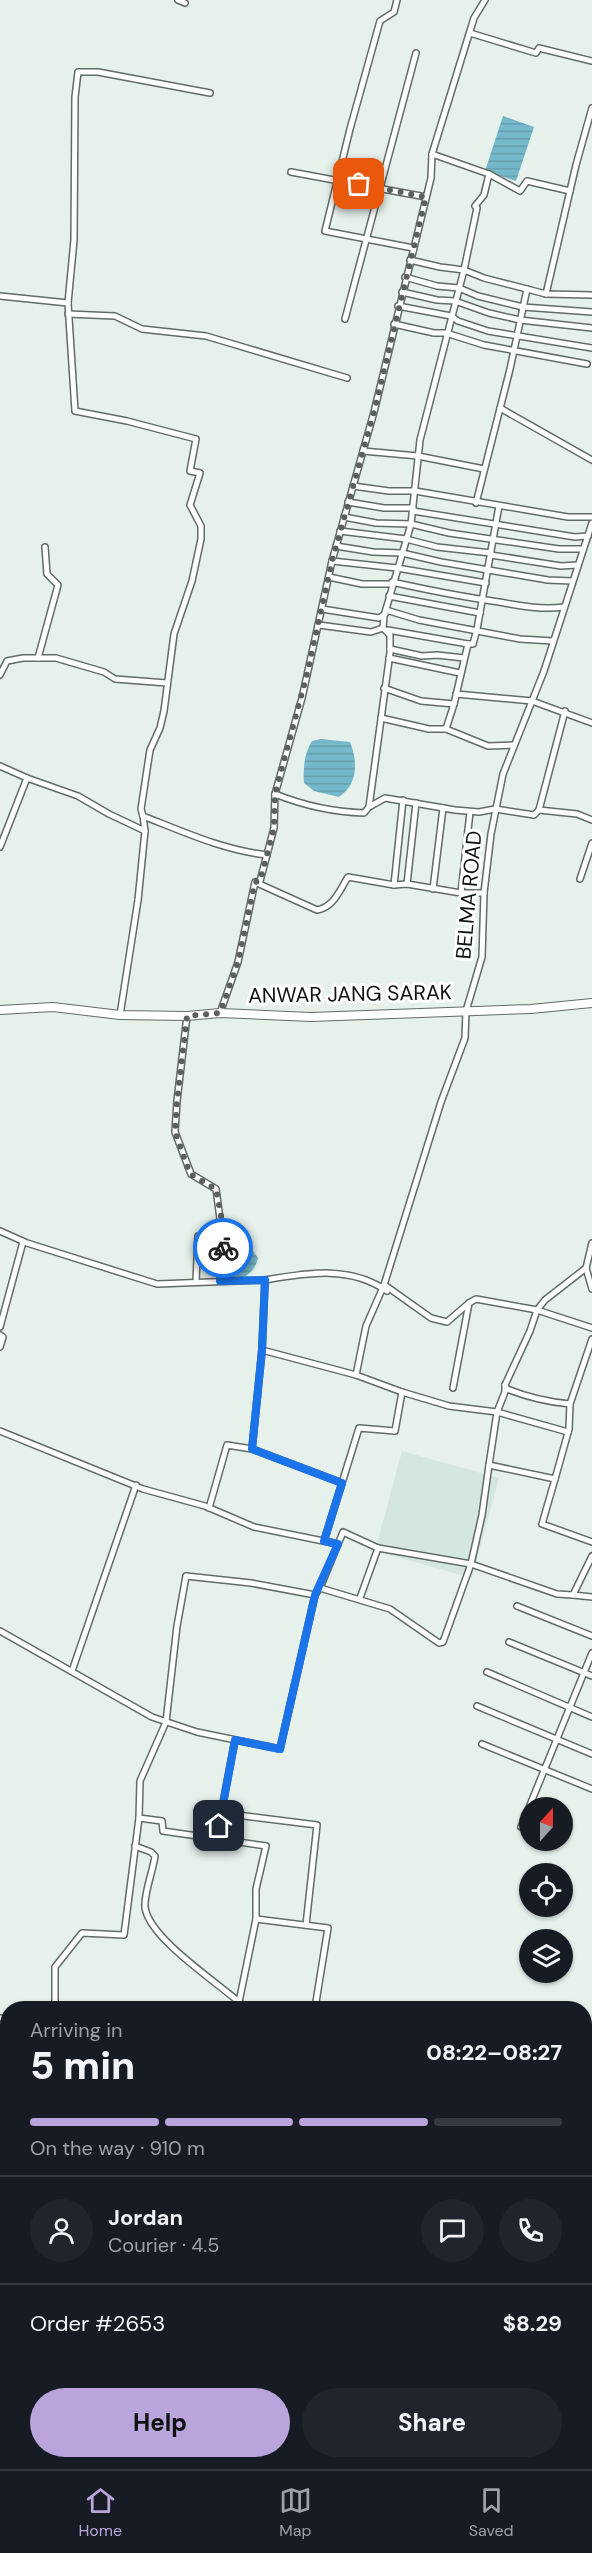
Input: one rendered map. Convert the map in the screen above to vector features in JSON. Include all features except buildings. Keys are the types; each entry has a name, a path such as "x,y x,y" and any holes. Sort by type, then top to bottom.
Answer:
{"main road":[{"name":"ANWAR JANG SARAK","path":"0,1010 53,1007 120,1016 187,1016 220,1013 311,1017 531,1009 592,1003"}],"street":[{"path":"178,0 185,3"},
{"path":"397,0 394,12 380,21 325,231 413,248"},
{"path":"255,882 260,881 274,828 275,794 319,626 332,561 374,412 405,277 431,178 432,154 474,18 485,0"},
{"path":"470,33 536,53 538,48 592,61"},
{"path":"345,319 416,53"},
{"path":"120,1016 126,991 145,831 141,809 150,750 160,729 174,634 192,581 201,539 201,526 190,505 200,473 190,471 196,439 127,421 75,411 68,303 74,240 75,97 78,72 98,72 210,93"},
{"path":"546,294 592,108"},
{"path":"432,154 489,174 520,191 527,181 570,191"},
{"path":"291,172 426,197"},
{"path":"369,807 390,649 390,635 385,629 385,612 411,525 418,456 446,333 464,270 475,221 477,208 475,206 484,195 489,174"},
{"path":"410,260 464,270 484,278 546,294 592,295"},
{"path":"405,277 437,286 459,288 478,296 523,307 592,312"},
{"path":"476,503 518,335 527,289"},
{"path":"402,292 437,300 455,301 489,313 520,320 592,328"},
{"path":"0,296 68,303"},
{"path":"398,306 451,316 458,321 488,331 592,348"},
{"path":"69,314 116,316 142,329 206,336 347,378"},
{"path":"394,324 434,333 446,333 484,345 587,364"},
{"path":"500,408 592,460"},
{"path":"363,451 418,456 484,469"},
{"path":"353,486 389,491 415,491 568,517 592,517"},
{"path":"348,502 413,510 575,537 588,536"},
{"path":"319,626 371,632 385,629 473,644 499,506"},
{"path":"344,517 376,523 411,525 559,549 582,549"},
{"name":"BELMA ROAD","path":"356,1375 366,1326 384,1285 441,1102 465,1038 466,1011 483,957 484,893 495,808 503,774 532,701 592,523"},
{"path":"340,531 406,539 437,547 561,566 577,565"},
{"path":"336,546 373,552 402,553 548,580 572,581"},
{"path":"38,658 58,585 46,573 45,547"},
{"path":"332,561 397,568 486,583"},
{"path":"329,577 362,584 392,583 548,610 564,608"},
{"path":"389,596 480,613"},
{"path":"322,609 379,618 385,612"},
{"path":"385,612 520,639 553,641"},
{"path":"446,729 468,644"},
{"path":"390,649 422,656 464,658"},
{"path":"0,675 6,660 56,658 104,672 115,679 167,683"},
{"path":"389,658 460,674"},
{"path":"384,688 421,701 454,704"},
{"path":"456,694 532,701 565,711 592,723"},
{"path":"275,794 304,805 343,813 364,813 369,807 385,798 470,812 495,808 534,815 539,810 565,711"},
{"path":"381,718 429,729 446,729 488,746 514,745"},
{"path":"0,765 27,778 78,796 145,831"},
{"path":"0,846 27,778"},
{"path":"394,885 403,800"},
{"path":"407,885 416,803"},
{"path":"433,889 443,808"},
{"path":"539,810 577,814 592,819"},
{"path":"460,893 470,812"},
{"path":"143,816 223,846 267,855"},
{"path":"580,879 592,843"},
{"path":"255,882 317,910 333,903 348,877 460,893 484,893"},
{"path":"220,1013 238,962 255,882"},
{"path":"187,1016 175,1132 190,1174 216,1189 223,1233 220,1281"},
{"path":"0,1231 23,1242 157,1284 265,1280 313,1272 330,1272 367,1279 387,1291 384,1285"},
{"path":"196,1282 198,1236 223,1233"},
{"path":"0,1327 23,1242"},
{"path":"592,1243 586,1268 592,1289"},
{"path":"320,1588 360,1598 390,1609 432,1638 443,1642 471,1564 497,1412 505,1385 530,1331 537,1310 545,1300 586,1268"},
{"path":"252,1449 262,1350 265,1280"},
{"path":"384,1285 439,1322 447,1322 469,1303 480,1299 537,1310 592,1328"},
{"path":"453,1388 469,1303"},
{"path":"0,1335 3,1337 0,1347"},
{"path":"592,1339 570,1404 568,1432 542,1524 592,1542"},
{"path":"262,1350 356,1375 449,1406 497,1412 568,1432"},
{"path":"505,1385 507,1389 524,1395 553,1403 570,1404"},
{"path":"324,1541 358,1428 395,1431 402,1392"},
{"path":"0,1431 136,1485 209,1508 254,1527 338,1544"},
{"path":"209,1508 227,1445 252,1449 342,1483"},
{"path":"489,1465 555,1479"},
{"path":"72,1671 136,1485"},
{"path":"0,1631 152,1717 197,1732 280,1749 315,1595 344,1532 378,1548 471,1564 557,1594 592,1597"},
{"path":"360,1598 378,1548"},
{"path":"573,1595 592,1556"},
{"path":"55,2001 55,1967 82,1933 124,1935 139,1818 140,1781 166,1722 177,1626 186,1576 252,1583 315,1595"},
{"path":"517,1606 592,1636"},
{"path":"509,1642 592,1676"},
{"path":"533,1797 592,1653"},
{"path":"487,1672 592,1717"},
{"path":"477,1706 592,1754"},
{"path":"217,1839 235,1740"},
{"path":"482,1744 592,1789"},
{"path":"221,1813 317,1825 306,1925"},
{"path":"139,1818 162,1821 163,1831 266,1846 256,1889 256,1919 239,2001"},
{"path":"135,1846 155,1856 145,1905 151,1924 169,1945 233,2001"},
{"path":"256,1919 328,1928 316,2001"}],"shaded area":[{"path":"402,1451 499,1478 472,1578 375,1551"}],"water":[{"path":"503,116 534,127 516,181 485,171"},
{"path":"321,739 350,742 353,750 355,772 353,779 350,786 339,797 314,791 304,783 307,751 312,741"},
{"path":"243,1248 253,1251 258,1258 254,1268 242,1278 226,1278 224,1268 227,1252"}],"way so far":[{"path":"223,1248 222,1221 216,1189 190,1174 175,1132 187,1016 220,1013 238,962 255,882 260,881 274,828 275,794 302,698 332,561 374,412 426,197 359,184"}],"route":[{"path":"219,1826 235,1740 280,1749 315,1595 338,1544 324,1541 342,1483 252,1449 262,1350 265,1280 220,1281 223,1248"}]}
